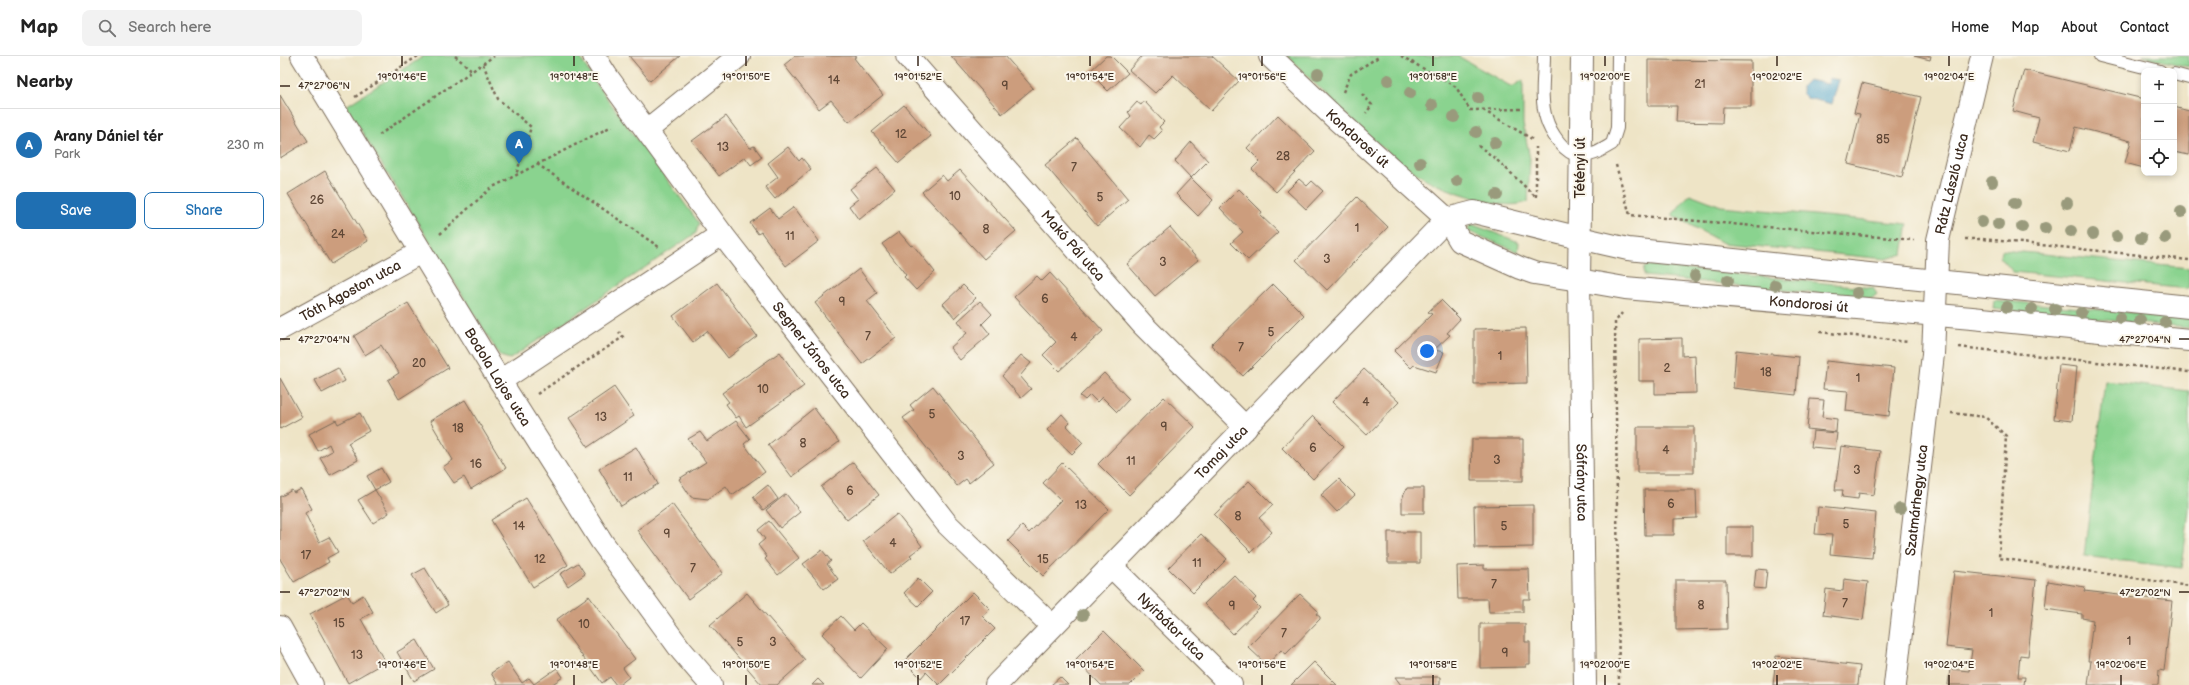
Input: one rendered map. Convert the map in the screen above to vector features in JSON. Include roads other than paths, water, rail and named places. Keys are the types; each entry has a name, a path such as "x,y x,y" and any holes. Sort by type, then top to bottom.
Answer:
{"street":[{"name":"Bodola Lajos utca","path":"302,56 500,382 602,542 681,650 711,685"},
{"name":"Segner János utca","path":"594,56 722,234 947,524 1052,626"},
{"path":"641,122 739,56"},
{"name":"Makó Pál utca","path":"907,56 1143,325 1246,428"},
{"name":"Kondorosi út","path":"1270,56 1334,117 1447,219 1460,241 1534,273 1625,288 1936,314 2189,340"},
{"name":"Tétényi út","path":"1579,280 1582,56"},
{"name":"Rátz László utca","path":"1936,314 1938,240 1982,56"},
{"path":"1447,219 1474,212 1628,249 2189,307"},
{"name":"Tomaj utca","path":"996,685 1052,626 1112,567 1447,219"},
{"path":"500,382 722,234"},
{"name":"Tóth Ágoston utca","path":"280,329 421,252"},
{"name":"Sáfrány utca","path":"1579,280 1585,685"},
{"name":"Szatmárhegy utca","path":"1895,685 1927,410 1936,314"},
{"name":"Nyírbátor utca","path":"1112,567 1231,685"},
{"path":"280,627 312,685"}],"lane":[{"path":"1544,56 1544,100 1546,118 1555,137 1568,151 1580,156 1597,152 1612,144 1617,128 1618,56"},
{"path":"2100,56 2148,68"},
{"path":"2177,75 2189,78"}],"water":[{"path":"1829,78 1839,80 1832,104 1807,98 1802,93 1802,86 1808,80 1828,84"}],"place":[{"name":"Arany Dániel tér","path":"519,164"}]}
